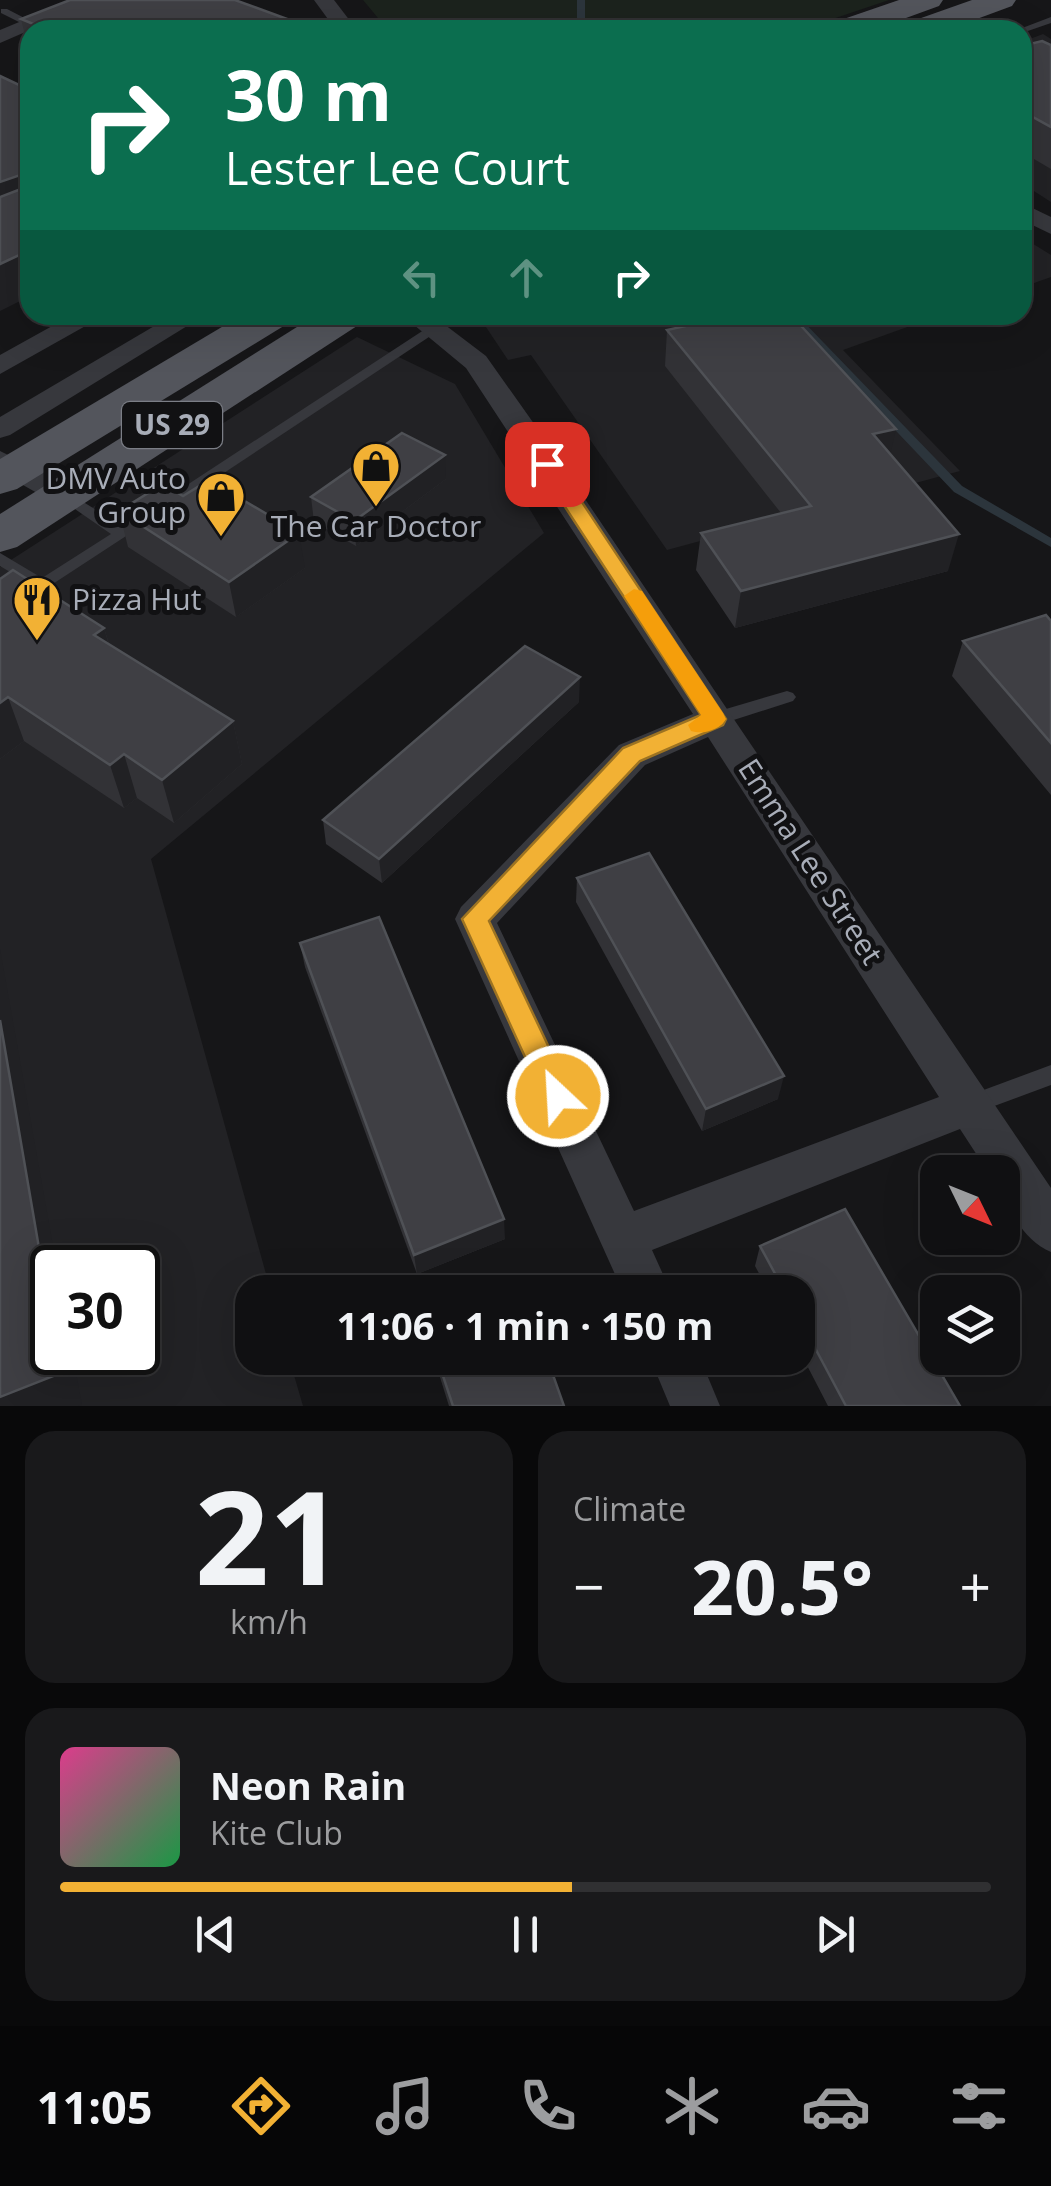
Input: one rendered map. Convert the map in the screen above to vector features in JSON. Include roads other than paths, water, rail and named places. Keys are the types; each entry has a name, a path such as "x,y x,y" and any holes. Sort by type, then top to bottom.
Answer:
{"main road":[{"path":"872,20 928,0"},
{"path":"945,20 1000,0"},
{"name":"US 29","path":"4,459 253,325"},
{"name":"US 29","path":"0,536 329,325"}],"street":[{"path":"41,20 89,0"},
{"path":"0,366 74,325"},
{"path":"64,495 4,459 179,325"},
{"name":"Emma Lee Street","path":"429,325 476,362 1051,1229"},
{"path":"640,1275 475,919 632,755 715,719"},
{"path":"624,1238 970,1105"},
{"path":"681,1375 695,1406"}],"lane":[{"path":"4,11 23,20"},
{"path":"0,558 21,582 42,586 418,325"},
{"path":"64,495 122,534"},
{"path":"715,719 787,697"},
{"path":"970,1105 1051,1076"}],"waterway":[{"path":"581,0 581,20"},
{"path":"801,325 958,489 1051,543"}],"place":[{"name":"The Car Doctor","path":"376,508"},
{"name":"DMV Auto Group","path":"221,538"},
{"name":"Pizza Hut","path":"37,642"}]}
